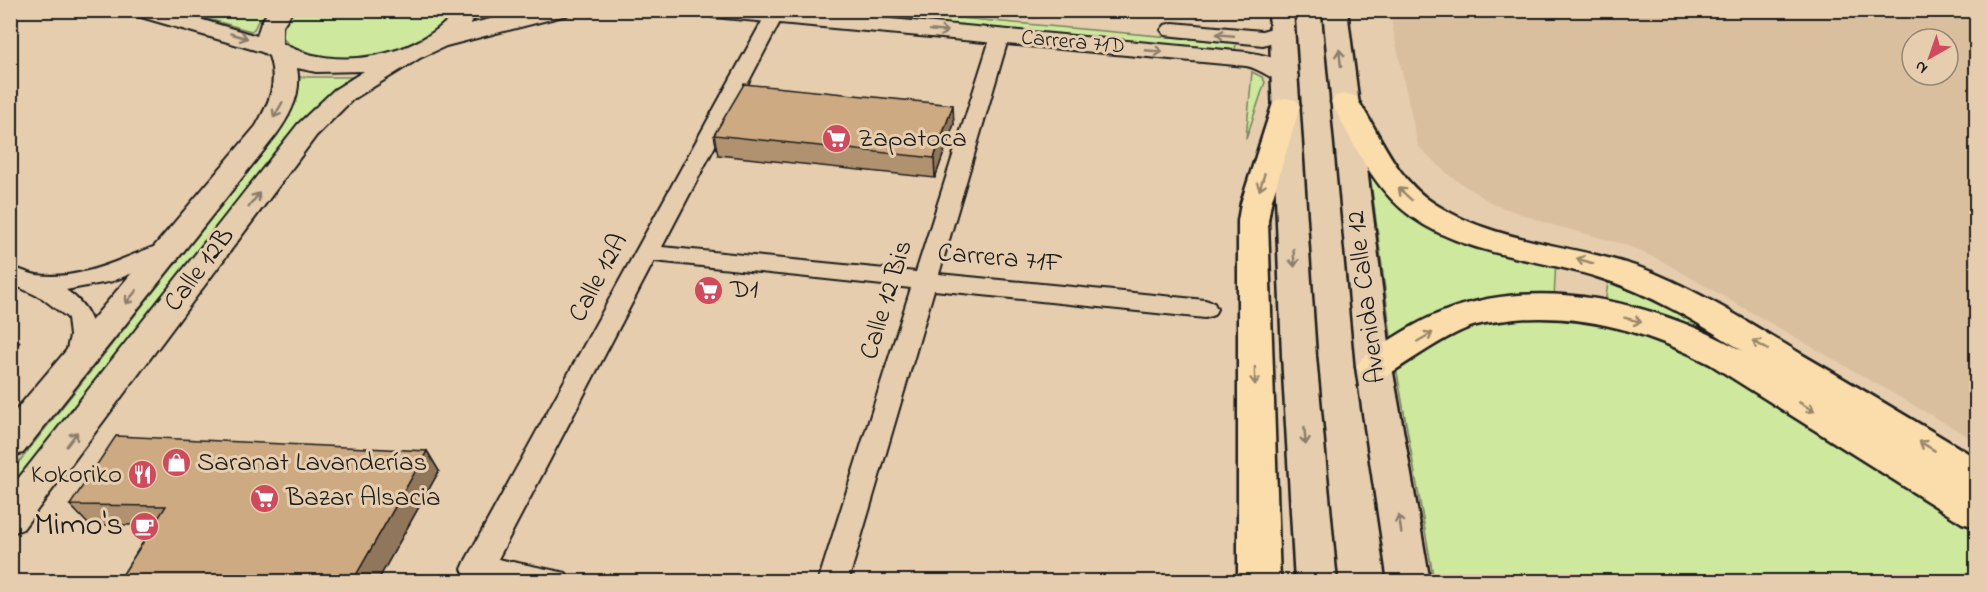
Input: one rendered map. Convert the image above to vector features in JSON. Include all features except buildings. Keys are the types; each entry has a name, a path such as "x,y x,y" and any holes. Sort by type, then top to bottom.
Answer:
{"highway":[{"path":"1259,582 1252,221 1286,91"},
{"path":"1345,102 1382,169 1404,195 1437,219 1473,235 1609,268 1662,289 1706,312 1977,477"},
{"path":"1374,367 1431,333 1468,315 1513,307 1562,306 1604,312 1651,325 1708,348 1977,511"}],"main road":[{"name":"Avenida Calle 12","path":"1335,10 1374,367 1409,582"},
{"path":"1282,21 1299,356 1316,582"}],"street":[{"path":"142,10 276,51 297,62 317,66 341,66 392,58 496,24 559,10"},
{"path":"276,51 269,30 282,10"},
{"path":"426,46 460,24 469,10"},
{"name":"Carrera 71D","path":"713,10 819,15 1000,36 1246,59 1265,62 1286,91"},
{"name":"Carrera 71D","path":"950,10 1249,37 1270,37 1282,21"},
{"name":"Calle 12A","path":"555,582 477,569 646,254 784,15"},
{"name":"Calle 12 Bis","path":"832,582 1000,36"},
{"name":"Calle 12B","path":"10,518 308,130 343,95 426,46"},
{"name":"Calle 12B","path":"10,442 267,129 289,85 287,69 276,51"},
{"path":"10,274 37,283 65,284 93,280 118,273 171,248"},
{"name":"Carrera 71F","path":"646,254 1205,309"},
{"path":"37,283 71,307 81,319 83,332 76,363"}],"shaded area":[{"path":"1389,11 1976,11 1976,441 1660,260 1623,244 1549,224 1493,204 1450,176 1418,146"}],"green space":[{"path":"180,11 270,11 258,21 251,31"},
{"path":"295,11 458,11 456,16 421,42 395,52 365,58 336,60 293,50 283,38 284,24"},
{"path":"916,14 1236,43 1235,50 912,21"},
{"path":"1252,72 1262,77 1265,82 1246,139"},
{"path":"300,77 355,77 316,107 282,143 11,491 11,472 271,143 297,100"},
{"path":"1368,159 1394,197 1556,260 1554,298 1392,343"},
{"path":"1609,275 1703,319 1976,486 1976,500 1755,366 1605,305"},
{"path":"1564,314 1654,334 1761,388 1976,521 1976,581 1434,581 1396,367 1476,323 1519,315"}],"place":[{"name":"Zapatoca","path":"837,139"},
{"name":"D1","path":"709,290"},
{"name":"Saranat Lavanderías","path":"176,463"},
{"name":"Kokoriko","path":"143,475"},
{"name":"Bazar Alsacia","path":"265,498"},
{"name":"Mimo's","path":"144,526"}]}
